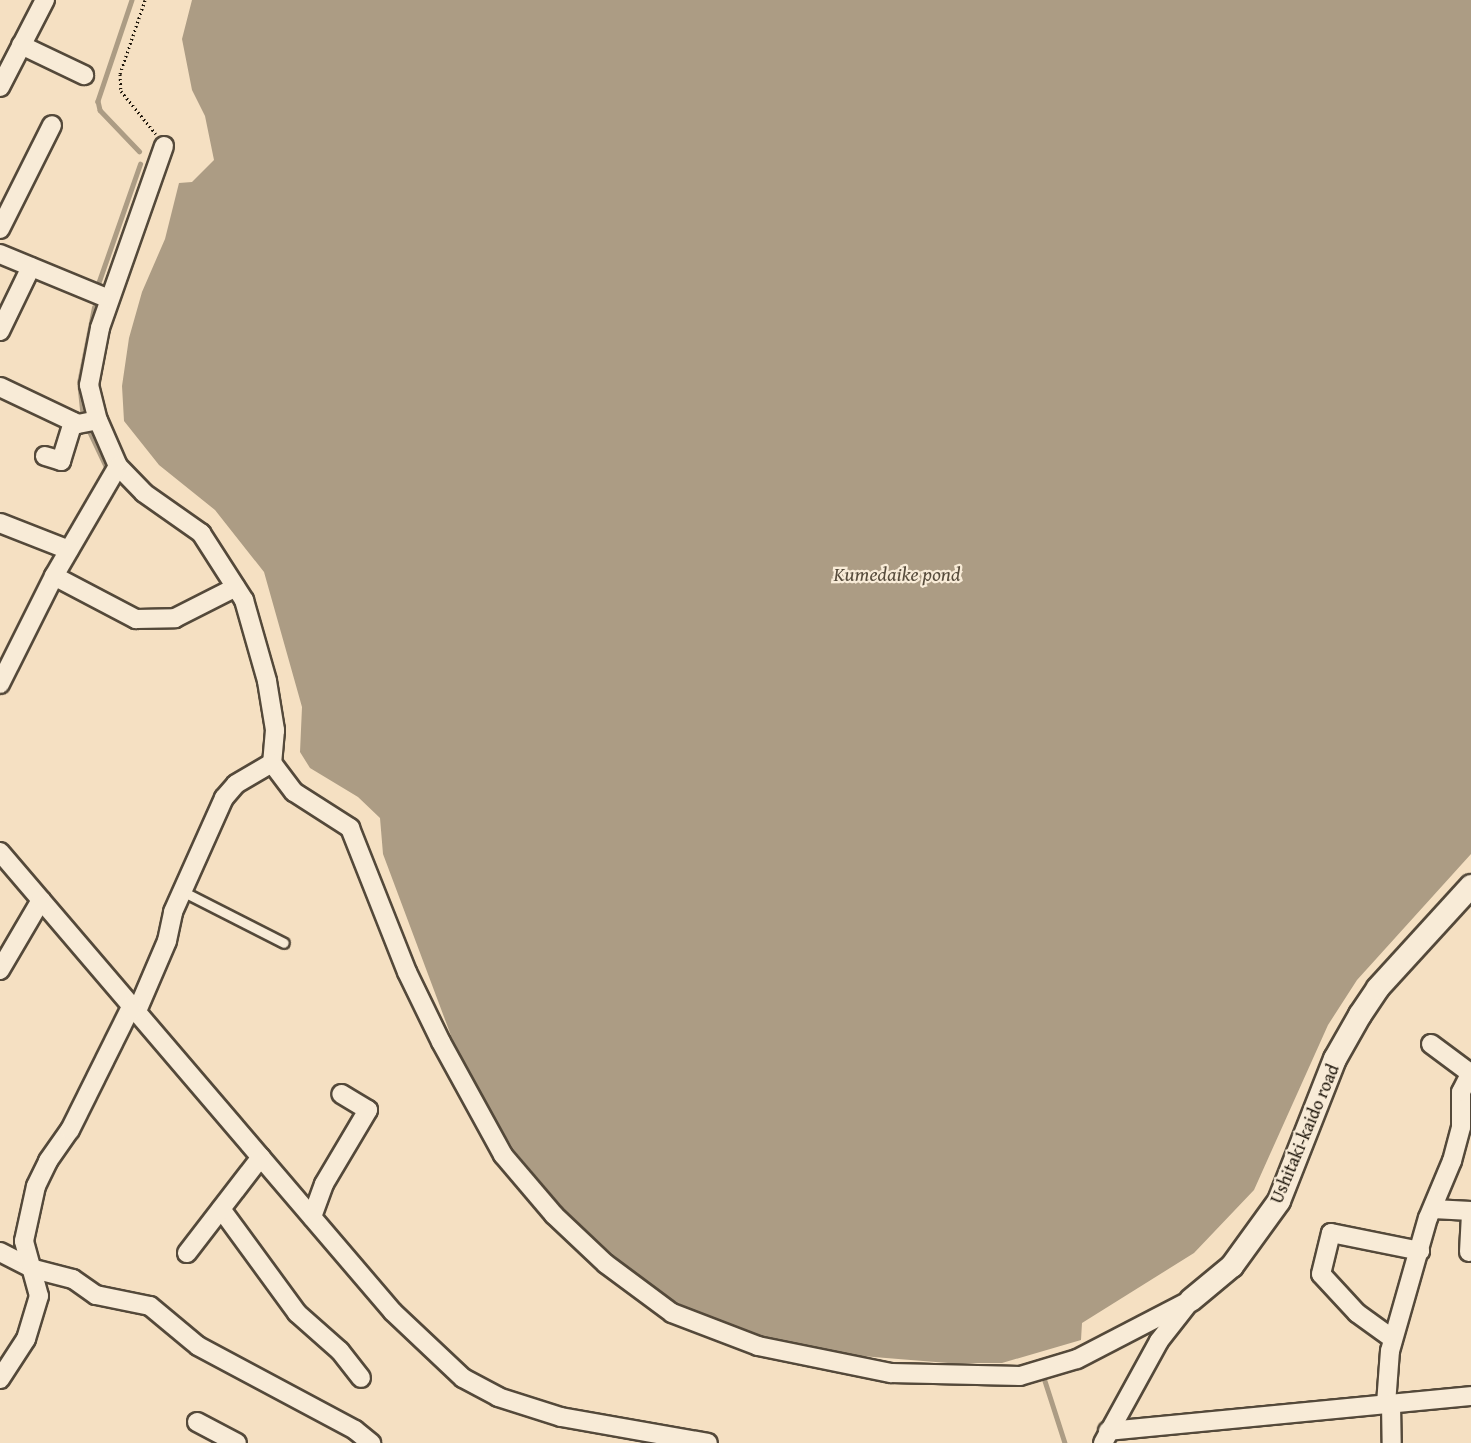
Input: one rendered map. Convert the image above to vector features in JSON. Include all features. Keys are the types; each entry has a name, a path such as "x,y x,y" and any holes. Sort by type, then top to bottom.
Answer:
{"street":[{"path":"0,87 45,0"},
{"path":"21,45 84,75"},
{"path":"0,229 52,125"},
{"path":"164,146 109,299 89,385 98,420 118,466 144,494 201,533 236,586 256,633 267,681 275,730 272,763 294,792 350,828 407,972 503,1155 554,1215 606,1264 672,1313 758,1346 825,1362 891,1373 1020,1376 1077,1359 1191,1300"},
{"path":"0,254 109,299"},
{"path":"0,331 31,267"},
{"path":"0,387 73,422 98,420"},
{"path":"45,456 61,461 73,422"},
{"path":"0,684 54,576 118,466"},
{"path":"0,523 69,550"},
{"path":"54,576 136,620 175,618 236,586"},
{"path":"0,1379 35,1318 39,1296 34,1269 24,1241 36,1186 76,1120 167,941 173,912 224,798 236,783 272,763"},
{"path":"0,852 393,1312 463,1378 498,1397 561,1417 696,1442"},
{"name":"Ushitaki-kaido road","path":"1106,1437 1159,1341 1191,1300 1232,1266 1279,1201 1335,1059 1366,1006 1471,886"},
{"path":"0,970 41,900"},
{"path":"1392,1443 1385,1377 1393,1339 1433,1209 1457,1143 1461,1092 1471,1072 1431,1044"},
{"path":"312,1217 324,1184 368,1110 341,1094"},
{"path":"187,1253 261,1157"},
{"path":"220,1209 297,1313 340,1351 362,1378"},
{"path":"1433,1209 1471,1213 1469,1252"},
{"path":"1393,1339 1358,1313 1321,1274 1331,1233 1420,1251"},
{"path":"0,1252 34,1269 73,1279 96,1295 150,1305 198,1346 355,1430 371,1443"},
{"path":"1106,1437 1471,1396"},
{"path":"196,1422 237,1443"}],"lane":[{"path":"182,891 284,943"}],"path":[{"path":"145,0 120,74 121,90 164,146"}],"water":[{"name":"Kumedaike pond","path":"192,0 1471,0 1471,854 1357,980 1328,1025 1254,1190 1194,1253 1082,1323 1081,1340 1002,1363 948,1363 824,1353 771,1342 711,1321 646,1285 563,1208 514,1150 462,1065 383,854 380,818 358,797 310,768 300,752 302,707 264,572 215,510 159,465 124,421 122,386 129,338 142,292 165,239 179,183 192,182 214,160 205,116 192,90 182,39"}],"waterway":[{"path":"132,0 98,101 100,110 139,151"},
{"path":"98,284 140,164"},
{"path":"83,419 79,383 94,307"},
{"path":"88,428 107,468"},
{"path":"1045,1381 1065,1443"}]}
